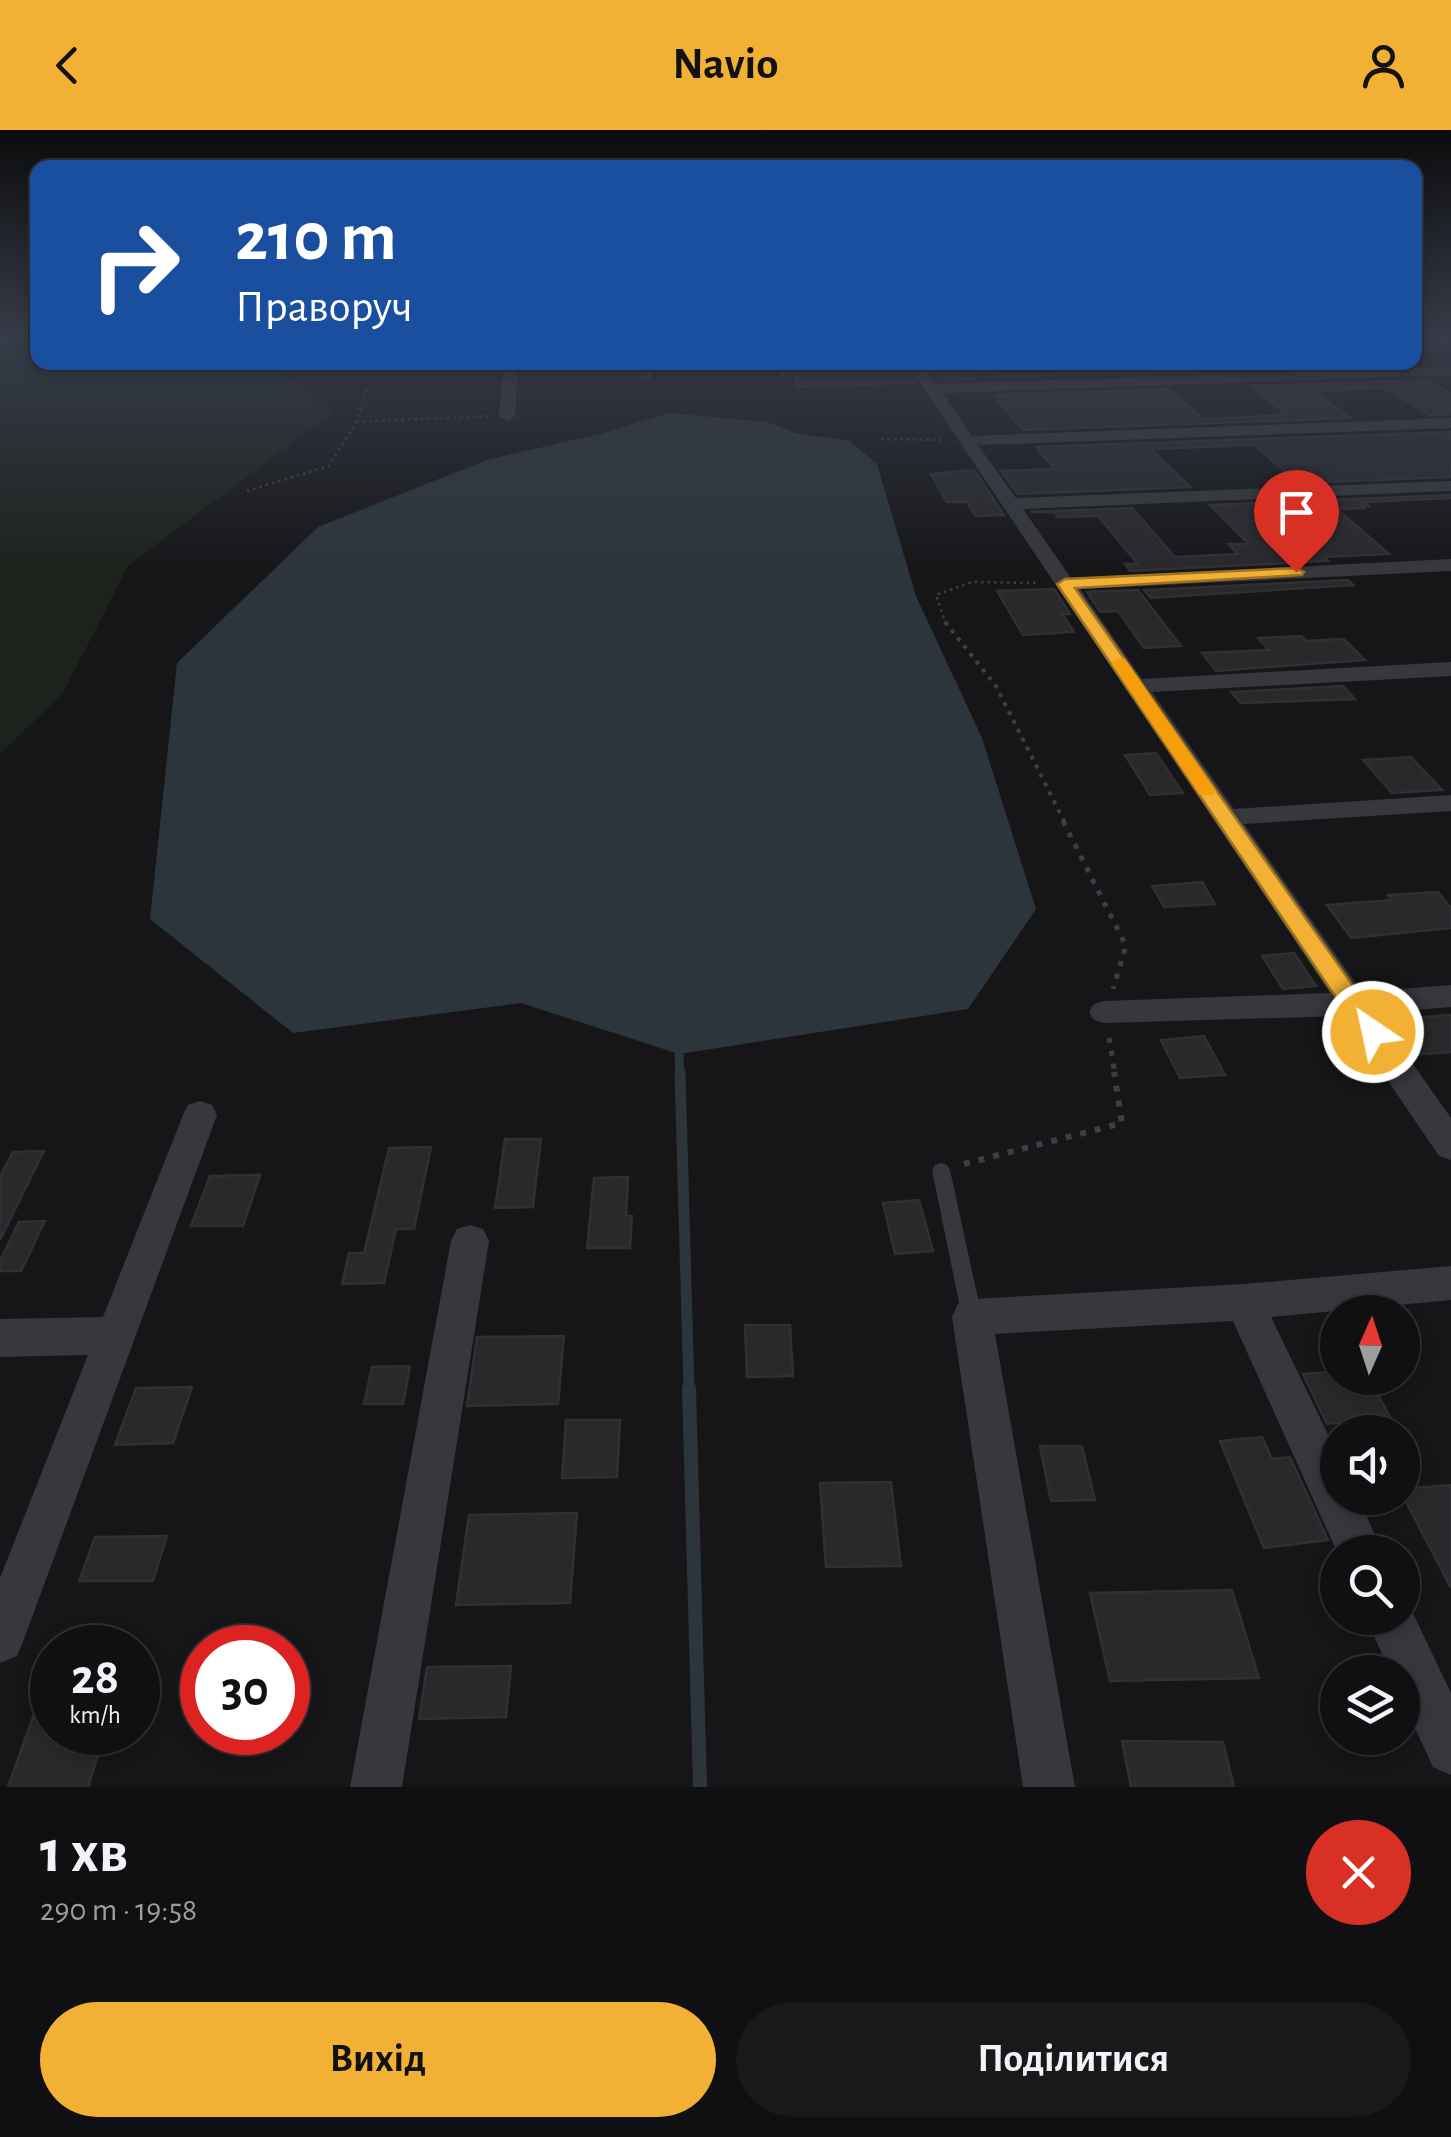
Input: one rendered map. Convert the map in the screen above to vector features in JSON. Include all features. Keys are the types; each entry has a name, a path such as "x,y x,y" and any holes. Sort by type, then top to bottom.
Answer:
{"street":[{"path":"950,416 1451,1146"},
{"path":"967,441 1451,423"},
{"path":"1010,504 1451,486"},
{"path":"1065,584 1451,564"},
{"path":"1135,686 1451,669"},
{"path":"1225,817 1451,803"},
{"path":"1106,1012 1353,1004 1451,996"},
{"path":"0,1639 200,1116"},
{"path":"376,1787 470,1241"},
{"path":"1050,1787 972,1317 1244,1302 1451,1283"},
{"path":"1244,1302 1352,1535"},
{"path":"0,1338 116,1336"},
{"path":"1398,1635 1451,1749"}],"lane":[{"path":"941,1170 972,1317"}],"path":[{"path":"247,491 329,466 358,416"},
{"path":"356,422 498,416"},
{"path":"881,439 967,441"},
{"path":"941,1170 1122,1123 1106,1012 1126,946 996,686 947,628 936,595 972,582 1065,584"}],"shaded area":[{"path":"0,416 327,416 128,566 63,693 0,754"},
{"path":"658,416 767,422 796,433 850,441 877,464 916,596 982,738 1036,909 968,1009 679,1054 521,1003 293,1033 150,919 177,663 318,527 489,459"}],"building":[{"path":"1012,416 1200,416 1350,418 1023,430"},
{"path":"1451,432 1451,477 1299,483 1254,445 1151,449 1190,487 1018,494 1001,471 1054,469 1036,447"},
{"path":"974,470 1004,515 976,516 967,502 947,502 931,474"},
{"path":"1451,495 1364,502 1369,506 1337,509 1389,554 1130,571 1125,564 1138,564 1098,516 1058,517 1055,512 1030,512 1132,508 1175,557 1238,554 1228,544 1249,544 1210,505"},
{"path":"1348,580 1353,585 1151,598 1144,590"},
{"path":"1054,589 1070,614 1062,614 1074,632 1023,635 997,591"},
{"path":"1138,590 1181,646 1144,648 1118,611 1100,612 1087,592"},
{"path":"1301,636 1306,641 1344,639 1365,660 1216,671 1202,653 1269,650 1258,638"},
{"path":"1343,686 1355,699 1241,703 1231,692"},
{"path":"1156,753 1183,793 1150,795 1125,755"},
{"path":"1411,757 1442,790 1392,793 1363,760"},
{"path":"1202,882 1215,904 1164,907 1152,886"},
{"path":"1438,892 1451,908 1451,928 1351,938 1327,905 1392,900 1388,895"},
{"path":"1294,953 1316,986 1283,989 1262,956"},
{"path":"1451,1015 1451,1052 1412,1055 1387,1020"},
{"path":"1204,1036 1225,1075 1180,1078 1161,1040"},
{"path":"505,1139 541,1139 533,1207 495,1208"},
{"path":"431,1147 414,1229 396,1229 384,1283 342,1284 349,1253 364,1253 389,1148"},
{"path":"44,1151 0,1240 0,1176 13,1152"},
{"path":"260,1175 243,1226 191,1226 210,1176"},
{"path":"628,1177 626,1216 632,1216 630,1248 587,1248 594,1178"},
{"path":"919,1200 933,1251 895,1254 883,1203"},
{"path":"45,1221 21,1271 0,1271 0,1261 19,1222"},
{"path":"745,1325 790,1325 793,1376 747,1377"},
{"path":"564,1336 558,1404 467,1406 477,1337"},
{"path":"410,1366 403,1404 364,1404 372,1367"},
{"path":"1320,1373 1320,1395 1378,1395 1389,1415 1323,1415 1303,1374"},
{"path":"192,1387 173,1443 115,1445 136,1388"},
{"path":"566,1420 620,1420 617,1477 562,1478"},
{"path":"1262,1437 1272,1459 1290,1457 1326,1535 1320,1535 1320,1541 1264,1548 1220,1441"},
{"path":"1040,1446 1082,1446 1095,1500 1051,1501"},
{"path":"891,1482 901,1566 826,1567 820,1483"},
{"path":"1451,1485 1451,1588 1413,1515 1420,1515 1420,1488"},
{"path":"577,1513 570,1603 456,1605 469,1515"},
{"path":"167,1536 153,1581 79,1581 95,1537"},
{"path":"1232,1590 1259,1678 1110,1681 1090,1593"},
{"path":"511,1666 506,1717 419,1719 427,1667"},
{"path":"30,1725 30,1755 98,1755 88,1787 8,1787"},
{"path":"1122,1741 1223,1742 1234,1787 1131,1787"}],"waterway":[{"path":"679,1054 680,1074"},
{"path":"680,1072 689,1390"},
{"path":"689,1388 700,1787"}],"slow traffic":[{"path":"1119,663 1207,791"}],"route":[{"path":"1296,572 1065,584 1373,1032"}]}
